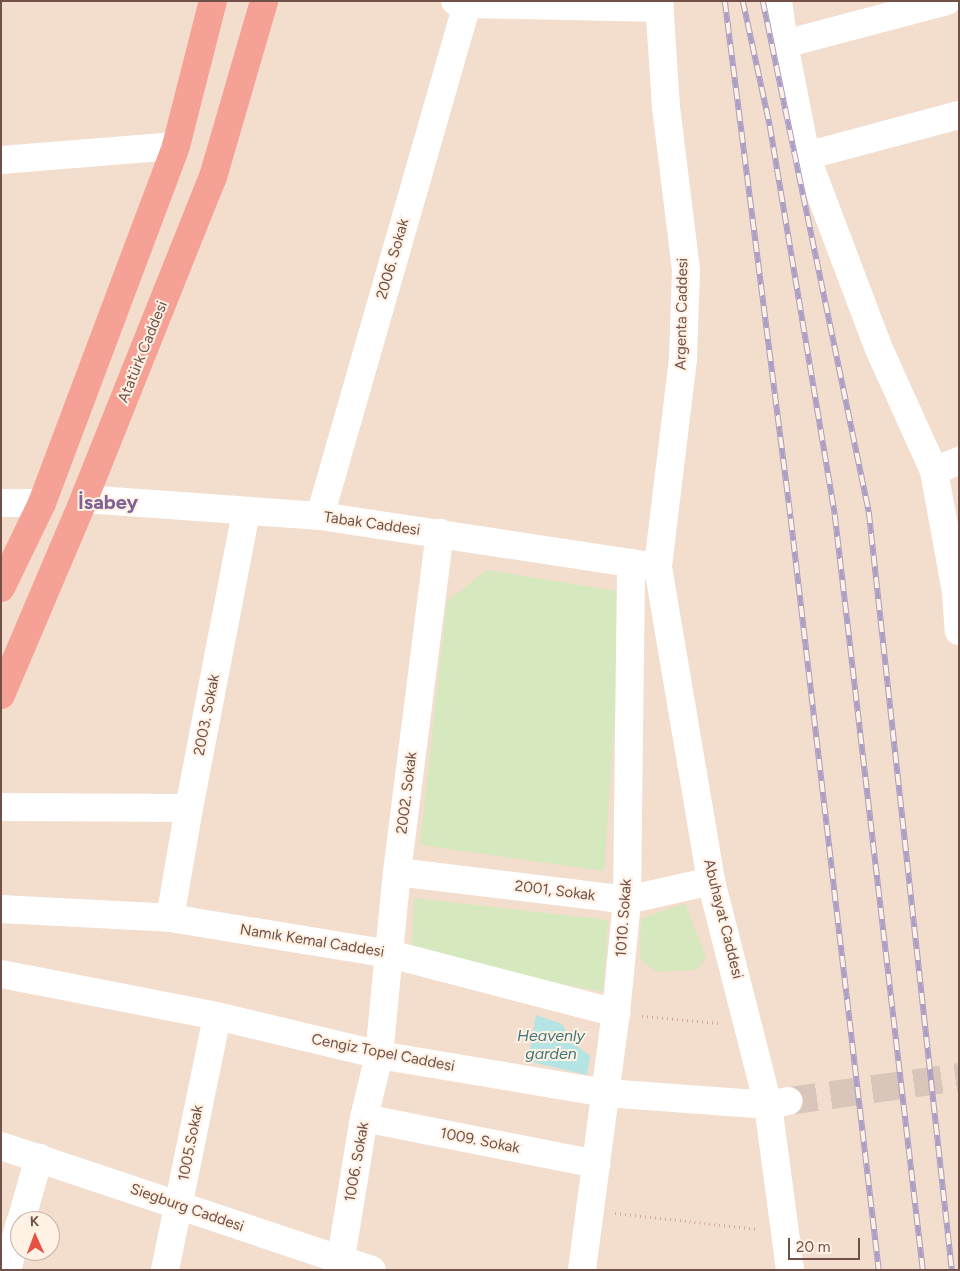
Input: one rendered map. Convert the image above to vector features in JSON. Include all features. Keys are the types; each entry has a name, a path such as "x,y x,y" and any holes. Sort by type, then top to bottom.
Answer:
{"highway":[{"path":"1,588 42,503 176,146 213,1"},
{"name":"Atatürk Caddesi","path":"1,695 84,499 213,177 264,1"}],"street":[{"path":"778,1 784,44 806,156 879,349 946,466 959,632"},
{"path":"784,44 947,1"},
{"path":"464,2 659,5"},
{"name":"2006. Sokak","path":"320,516 450,58 464,2"},
{"name":"Argenta Caddesi","path":"658,567 684,359 686,271 666,107 659,5"},
{"path":"806,156 959,115"},
{"path":"1,160 176,146"},
{"name":"Tabak Caddesi","path":"84,499 320,516 658,567"},
{"path":"1,503 42,503"},
{"name":"2003. Sokak","path":"170,918 189,808 246,512"},
{"name":"2002. Sokak","path":"379,1054 397,872 440,533"},
{"name":"1010. Sokak","path":"582,1270 616,1014 627,900 631,563"},
{"name":"Abuhayat Caddesi","path":"658,567 711,881 750,1026 779,1103 783,1232 790,1270"},
{"path":"1,807 189,808"},
{"name":"2001, Sokak","path":"397,872 627,900 711,881"},
{"name":"Namık Kemal Caddesi","path":"1,909 170,918 390,954 616,1014"},
{"name":"Cengiz Topel Caddesi","path":"1,974 217,1016 379,1054 606,1093 779,1103"},
{"name":"1005.Sokak","path":"166,1270 217,1016"},
{"name":"1006. Sokak","path":"340,1264 364,1118 379,1054"},
{"name":"1009. Sokak","path":"364,1118 596,1164"},
{"name":"Siegburg Caddesi","path":"1,1146 179,1205 340,1264 372,1270"},
{"path":"23,1211 38,1158"}],"path":[{"path":"616,1014 750,1026"},
{"path":"590,1210 783,1232"}],"shaded area":[{"path":"1,1 959,1 959,1270 1,1270"}],"green space":[{"path":"487,570 623,592 604,871 420,845 447,601"},
{"path":"414,898 608,920 603,992 412,956"},
{"path":"685,903 706,958 696,970 656,972 640,959 641,919"}],"water":[{"name":"Heavenly garden","path":"536,1015 562,1024 574,1044 590,1056 587,1075 528,1061"}],"tunnel":[{"path":"789,1101 959,1077"}],"railway":[{"path":"725,1 791,519 879,1270"},
{"path":"743,1 770,126 835,515 923,1270"},
{"path":"763,1 869,512 952,1270"}],"district":[{"name":"İsabey","path":"108,502"}]}
